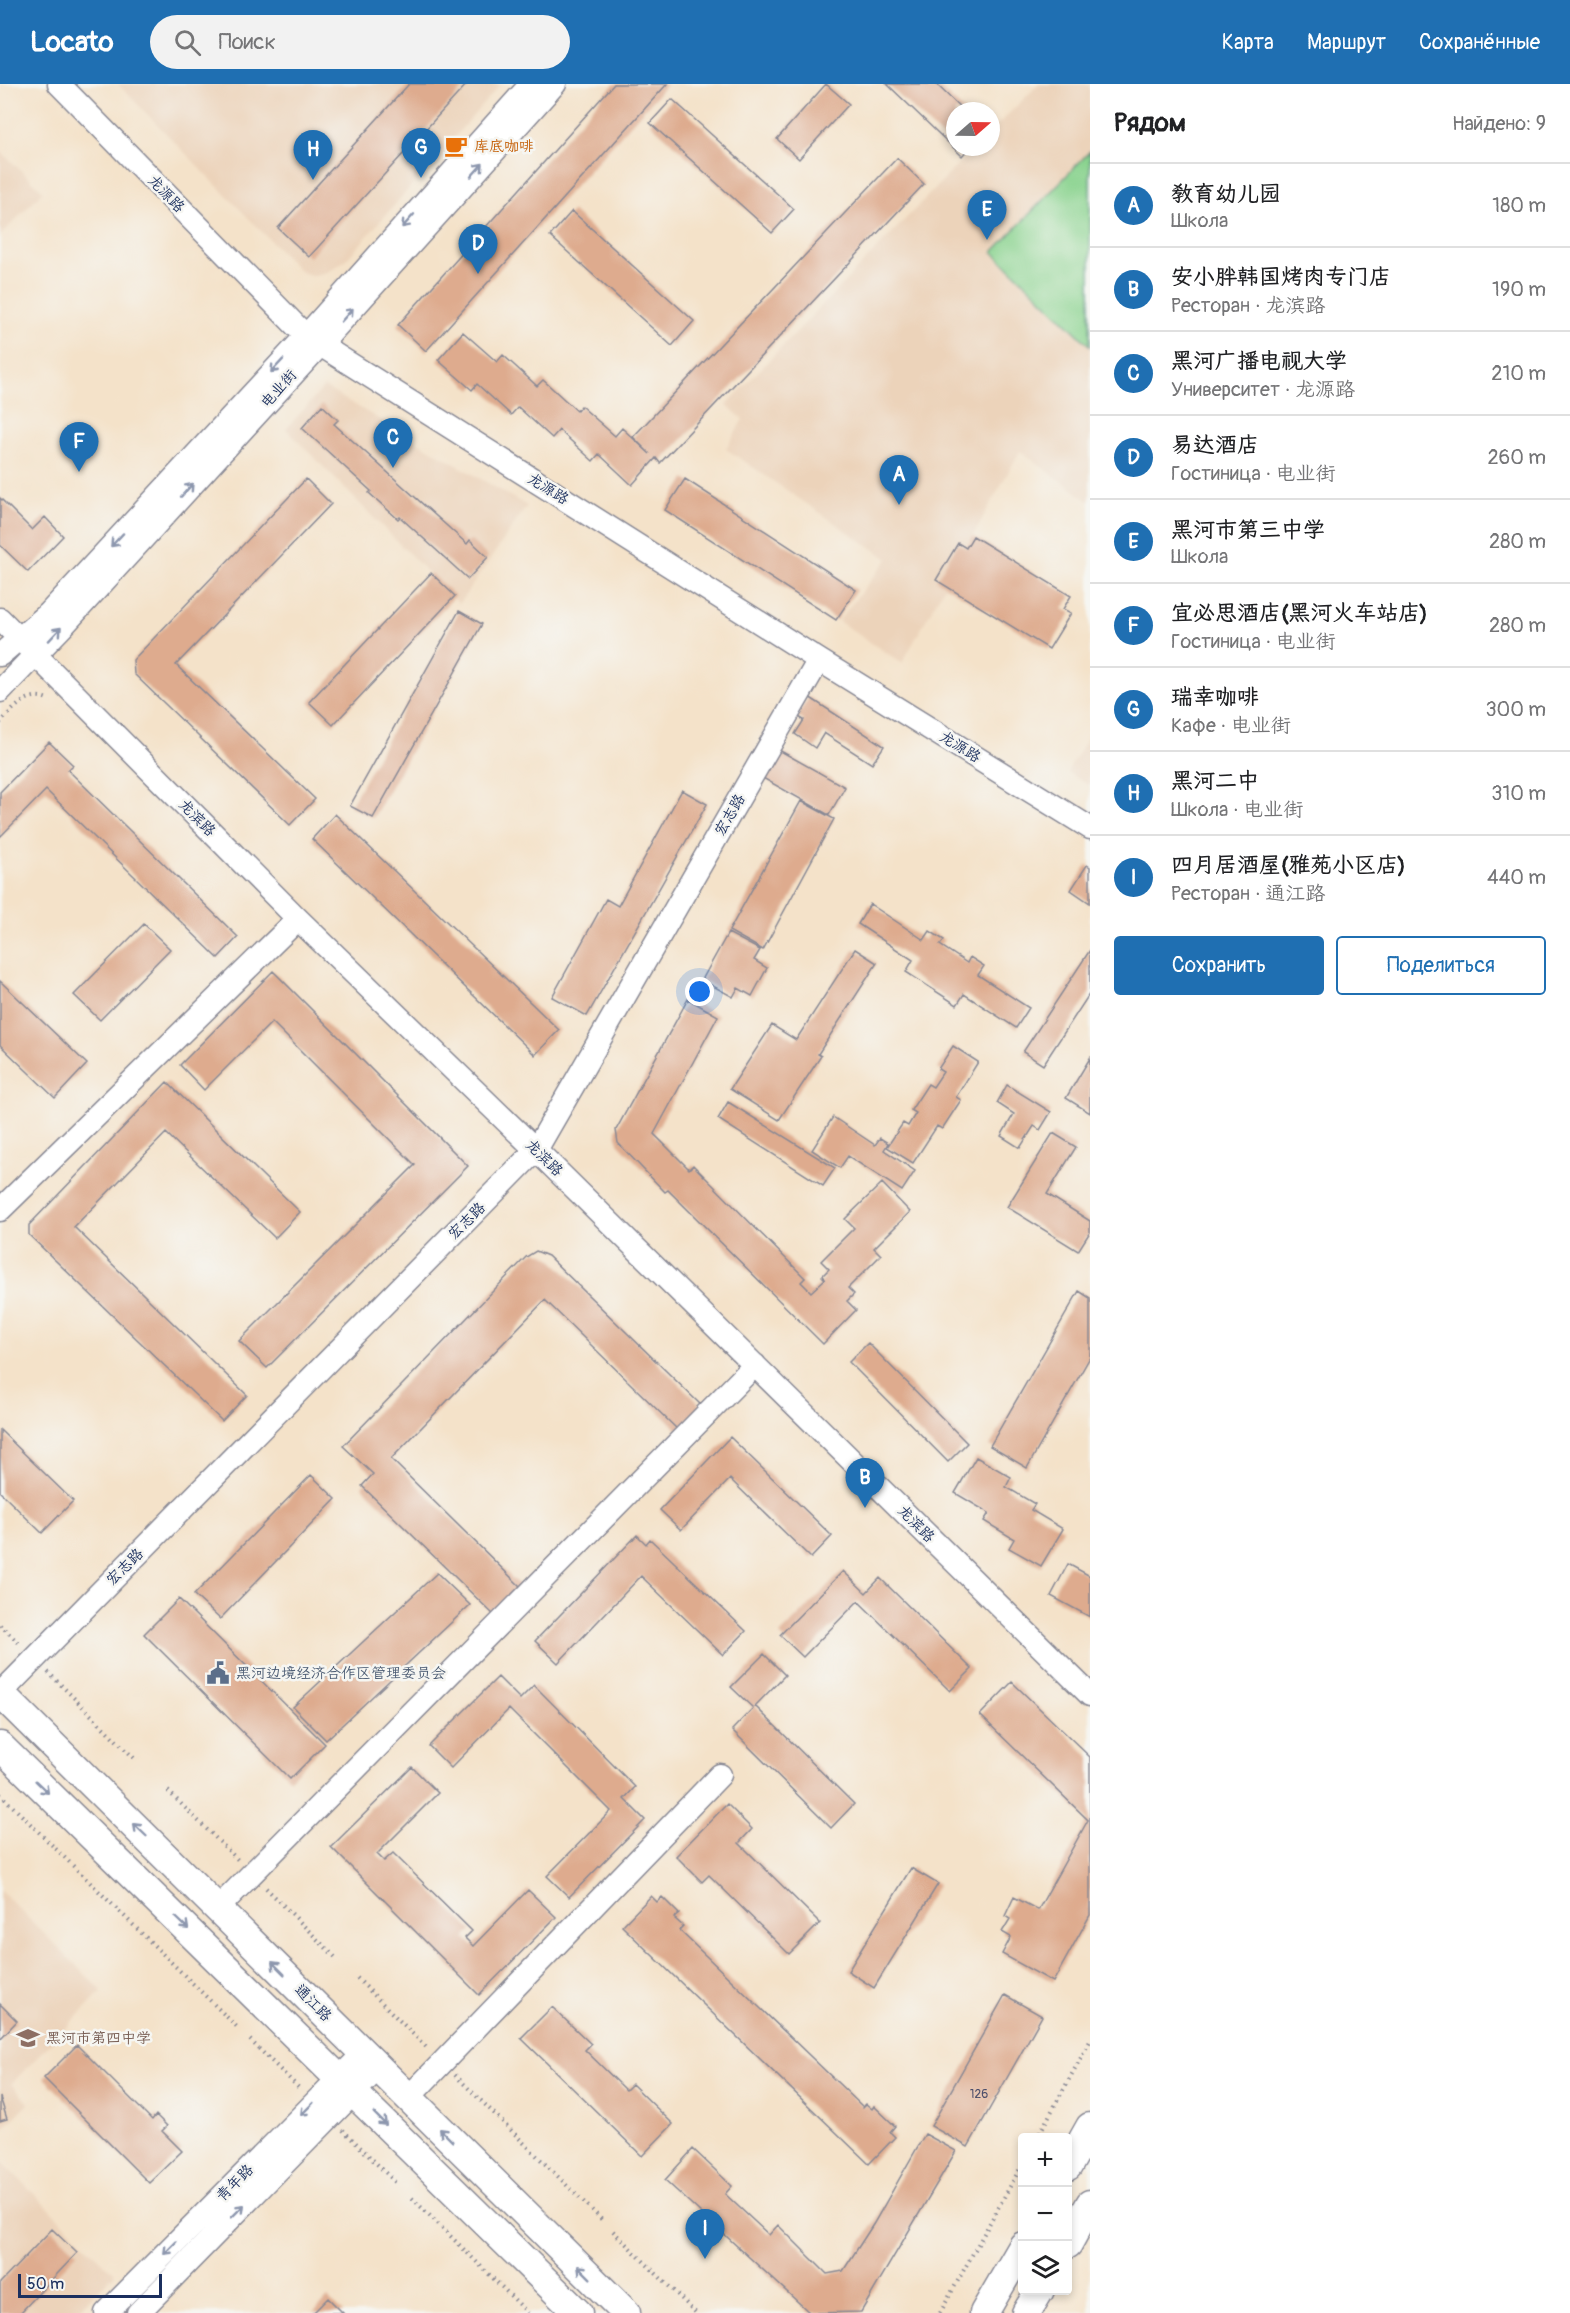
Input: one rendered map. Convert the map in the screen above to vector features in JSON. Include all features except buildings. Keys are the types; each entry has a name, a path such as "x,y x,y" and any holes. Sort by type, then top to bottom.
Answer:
{"main road":[{"name":"通江路","path":"0,1694 626,2313"},
{"path":"0,1746 573,2312"},
{"path":"1072,2159 1090,2127"},
{"path":"1078,2238 1090,2204"},
{"path":"984,2313 1018,2255"},
{"path":"1026,2313 1037,2295"}],"street":[{"name":"龙源路","path":"59,84 313,340 819,660 1090,828"},
{"name":"电业街","path":"0,691 35,655 313,340 531,84"},
{"name":"电业街","path":"0,655 49,613 313,340 555,84"},
{"name":"龙滨路","path":"0,620 298,919 1090,1695"},
{"name":"宏志路","path":"0,1694 536,1150 819,660"},
{"path":"0,1210 298,919"},
{"path":"218,1908 755,1365"},
{"path":"408,2098 720,1775"},
{"name":"青年路","path":"106,2313 371,2061"},
{"name":"青年路","path":"138,2313 346,2086"}],"path":[{"path":"0,1625 20,1644"},
{"path":"43,1668 136,1760"},
{"path":"168,1791 239,1861"},
{"path":"0,1794 237,2026"},
{"path":"259,1881 337,1959"},
{"path":"357,1978 430,2050"},
{"path":"1039,2133 1090,2041"},
{"path":"454,2074 602,2220"},
{"path":"940,2313 1018,2172"},
{"path":"412,2198 528,2313"},
{"path":"613,2231 696,2313"}],"shaded area":[{"path":"118,84 501,84 347,259 329,271 314,276 301,272"},
{"path":"1039,84 1090,84 1090,502 1020,451 902,663 838,621 888,559 726,449 743,419 726,405 966,156 1000,156 1000,122"},
{"path":"0,151 43,191 0,236"},
{"path":"324,387 527,506 459,604 286,429"},
{"path":"1090,734 1090,786 1067,772"},
{"name":"黑河市第四中学","path":"0,1890 102,1991 11,2084 29,2103 0,2132"},
{"path":"0,2160 115,2274 76,2313 0,2313"}],"green space":[{"path":"1090,151 1090,346 993,252"}],"place":[{"name":"库底咖啡","path":"456,146"},
{"name":"瑞幸咖啡","path":"421,178"},
{"name":"黑河二中","path":"313,180"},
{"name":"黑河市第三中学","path":"987,240"},
{"name":"易达酒店","path":"478,274"},
{"name":"黑河广播电视大学","path":"393,468"},
{"name":"宜必思酒店(黑河火车站店)","path":"79,472"},
{"name":"教育幼儿园","path":"899,505"},
{"name":"安小胖韩国烤肉专门店","path":"865,1508"},
{"name":"黑河边境经济合作区管理委员会","path":"218,1673"},
{"name":"黑河市第四中学","path":"28,2038"},
{"name":"四月居酒屋(雅苑小区店)","path":"705,2259"}]}
